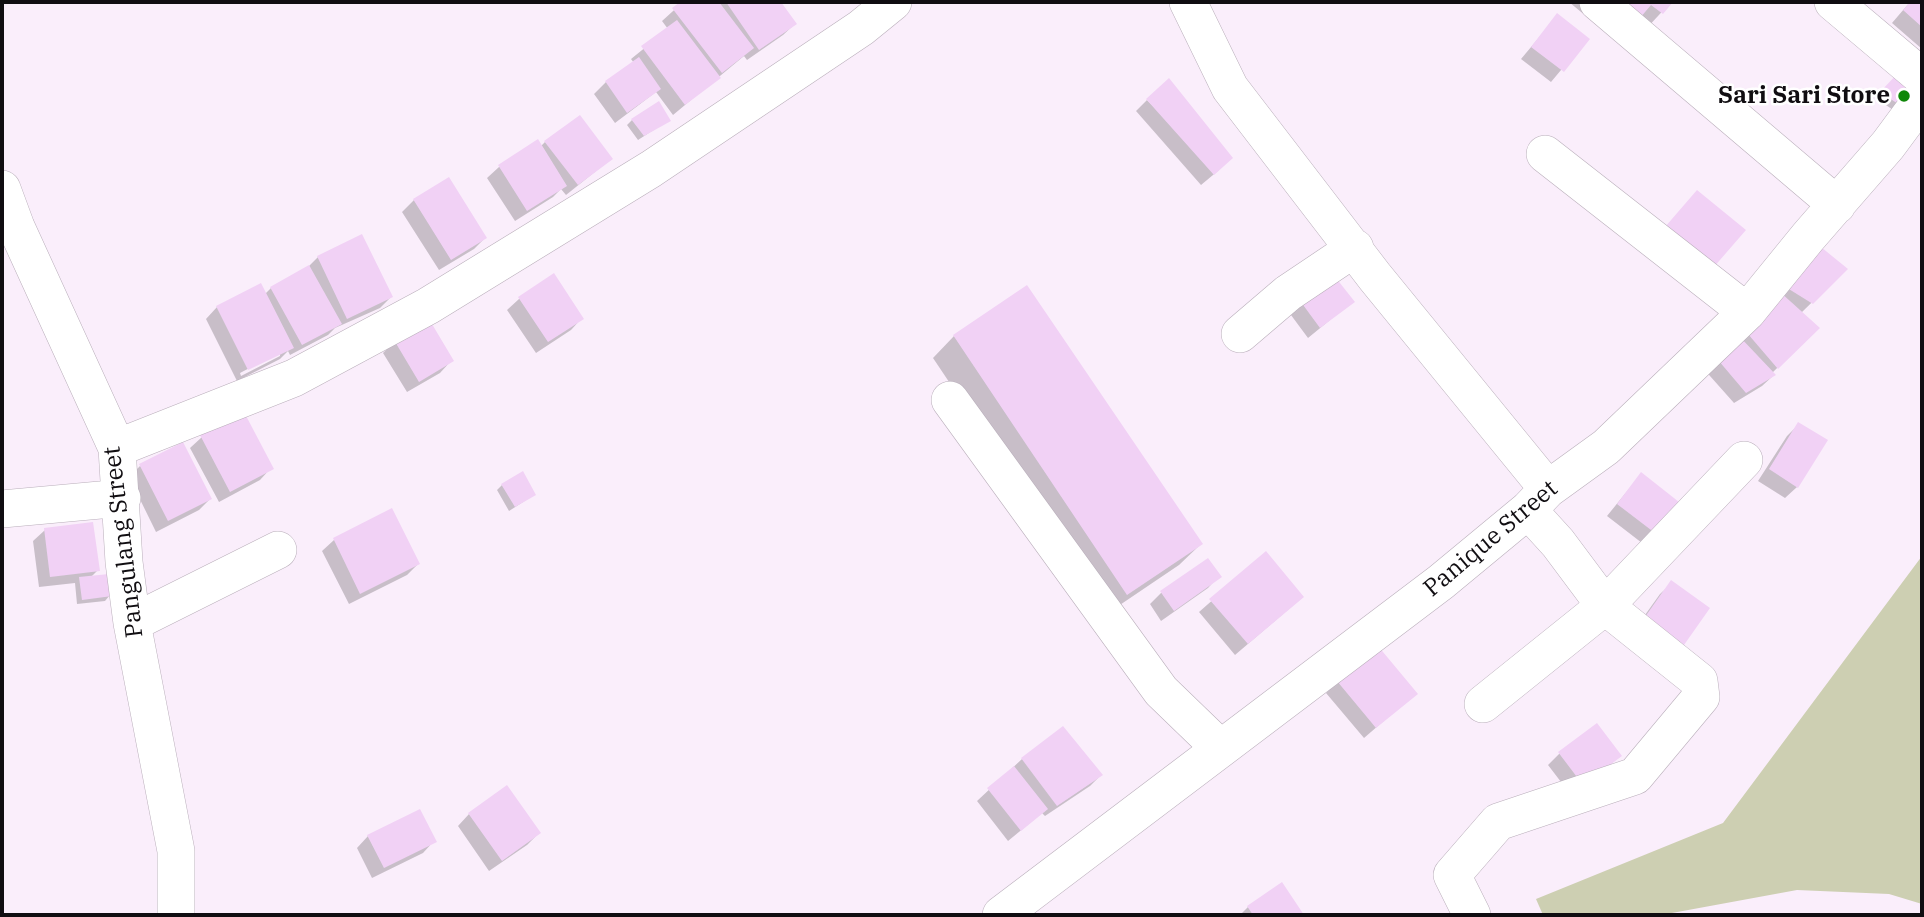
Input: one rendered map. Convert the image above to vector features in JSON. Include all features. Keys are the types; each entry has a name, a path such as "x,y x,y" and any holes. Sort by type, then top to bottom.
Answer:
{"street":[{"path":"117,448 294,378 428,306 673,155 861,28 893,2"},
{"path":"1188,2 1230,88 1354,248 1538,500 1558,543 1605,606 1699,681 1702,696 1635,776 1498,822 1452,875 1472,915"},
{"path":"1598,2 1837,205"},
{"path":"1833,2 1922,77"},
{"name":"Panique Street","path":"1001,915 1441,582 1606,447 1747,312 1922,99"},
{"path":"1545,153 1747,312"},
{"name":"Pangulang Street","path":"2,189 16,227 117,448 124,562 132,623 176,851 176,915"},
{"path":"1240,334 1287,293 1354,248"},
{"path":"950,400 1161,691 1220,748"},
{"path":"1483,704 1605,606 1744,460"},
{"path":"2,509 122,498"},
{"path":"132,623 278,550"}],"green space":[{"path":"1922,556 1922,904 1889,894 1797,890 1661,915 1543,915 1536,899 1723,823"}],"building":[{"path":"680,2 719,2 754,48 722,73 672,8"},
{"path":"726,2 781,2 797,24 759,50"},
{"path":"1606,2 1673,2 1663,14 1651,5 1634,25"},
{"path":"1910,2 1922,2 1922,27 1903,10"},
{"path":"1557,13 1590,39 1564,72 1531,47"},
{"path":"677,20 721,78 685,105 641,46"},
{"path":"639,57 661,89 627,113 605,81"},
{"name":"Sari Sari Store","path":"1899,72 1922,99 1912,113 1880,92"},
{"path":"1169,78 1233,158 1214,175 1146,99"},
{"path":"659,101 671,121 644,136 631,119"},
{"path":"580,115 613,159 578,185 544,141"},
{"path":"538,139 567,186 527,211 498,165"},
{"path":"449,177 487,238 451,260 413,199"},
{"path":"1697,190 1746,230 1713,268 1665,227"},
{"path":"362,234 393,297 347,319 317,256"},
{"path":"1816,243 1848,269 1813,304 1784,286"},
{"path":"309,265 342,324 302,345 270,287"},
{"path":"554,273 584,319 548,342 518,297"},
{"path":"1332,273 1355,302 1320,328 1298,298"},
{"path":"261,283 294,348 248,370 216,306"},
{"path":"1027,285 1203,544 1127,595 953,335"},
{"path":"1780,292 1820,328 1778,369 1748,334"},
{"path":"429,319 454,361 419,382 394,340"},
{"path":"1739,336 1776,375 1746,393 1713,354"},
{"path":"244,412 274,469 230,492 200,435"},
{"path":"1798,422 1828,440 1798,488 1769,469"},
{"path":"183,442 212,499 168,521 139,464"},
{"path":"523,471 536,495 515,507 501,484"},
{"path":"1641,472 1679,502 1655,533 1617,504"},
{"path":"392,508 420,564 360,594 333,538"},
{"path":"93,522 100,571 50,577 44,528"},
{"path":"1266,551 1304,597 1248,644 1209,599"},
{"path":"1208,558 1222,577 1174,611 1160,591"},
{"path":"109,574 112,596 82,600 79,577"},
{"path":"1671,580 1710,608 1684,645 1645,617"},
{"path":"1378,646 1418,694 1376,728 1337,681"},
{"path":"1597,723 1622,756 1583,785 1558,752"},
{"path":"1063,726 1103,775 1057,806 1021,758"},
{"path":"1014,766 1048,809 1021,831 987,788"},
{"path":"507,785 541,833 502,861 468,813"},
{"path":"420,809 437,842 384,868 367,835"},
{"path":"1282,882 1304,915 1253,915 1247,906"}],"place":[{"name":"Sari Sari Store","path":"1904,96"}]}
